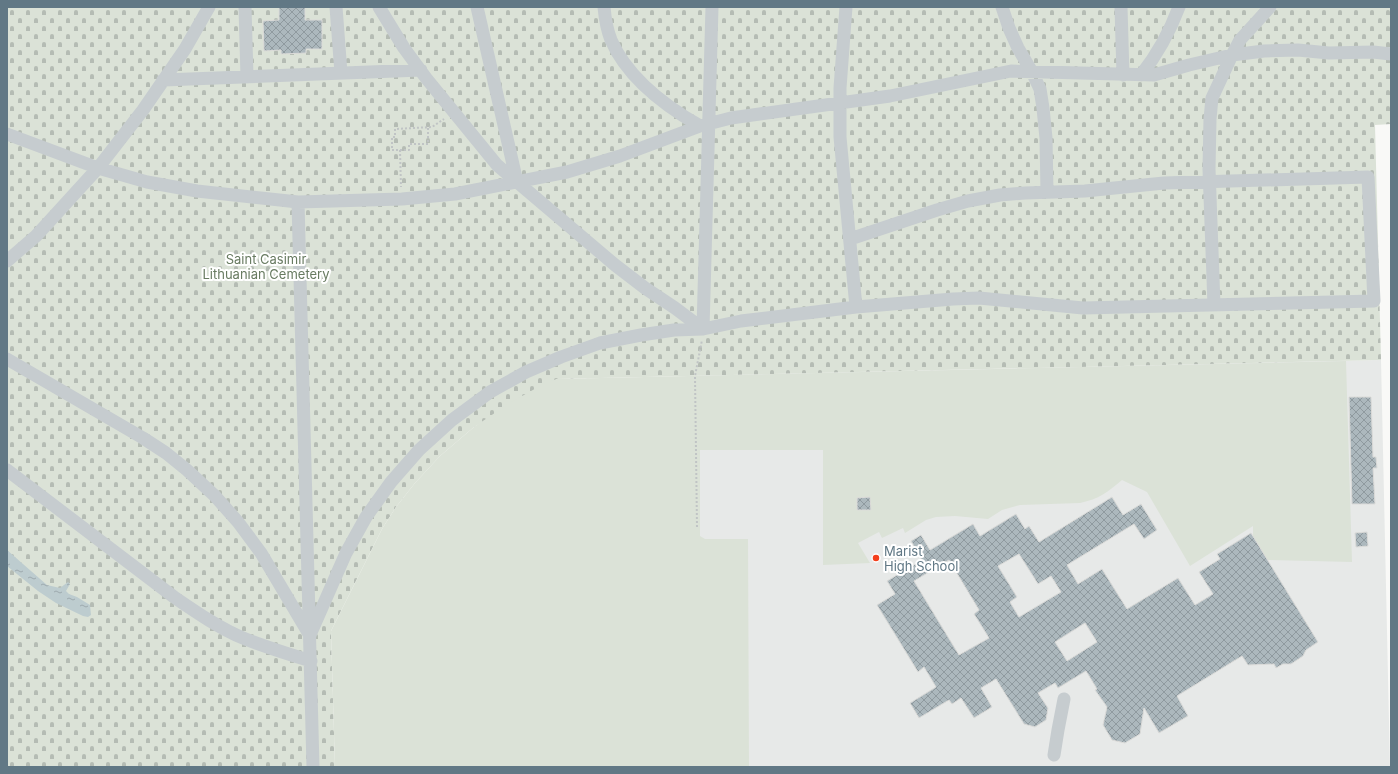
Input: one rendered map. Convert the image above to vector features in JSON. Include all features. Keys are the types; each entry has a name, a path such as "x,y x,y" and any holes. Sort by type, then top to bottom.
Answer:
{"lane":[{"path":"7,261 36,236 98,168 143,110 185,48 209,7"},
{"path":"245,7 247,77"},
{"path":"336,7 341,73"},
{"path":"379,7 404,48 453,112 497,165 615,266 703,328"},
{"path":"477,7 517,182"},
{"path":"604,7 611,39 628,68 639,80 674,111 704,125"},
{"path":"703,328 704,125 712,7"},
{"path":"846,7 842,54 840,138 856,307"},
{"path":"1002,7 1018,48 1040,89 1046,138 1047,192"},
{"path":"1121,7 1123,75"},
{"path":"1141,75 1159,48 1179,7"},
{"path":"1214,305 1209,181 1212,98 1240,40 1270,7"},
{"path":"7,134 98,168 147,182 190,190 298,202 402,199 455,194 567,172 620,156 704,125 731,118 890,96 1011,71 1154,75 1232,55 1264,51 1298,50 1329,53 1373,52 1391,54"},
{"path":"163,80 421,70"},
{"path":"310,635 346,553 366,516 391,482 419,450 452,420 490,392 526,372 600,343 641,335 674,330 703,328 741,321 856,307 953,299 973,298 1083,308 1374,301 1368,177 1164,183 1060,193 1047,192 1000,195 968,201 937,210 850,239"},
{"path":"298,202 313,767"},
{"path":"7,359 143,438 166,453 187,470 215,496 238,522 261,553 310,635"},
{"path":"7,470 174,597 200,615 242,637 275,650 310,661"},
{"path":"1054,755 1064,698"}],"path":[{"path":"428,128 428,144 409,144 409,150 392,150 392,138 395,138 395,129 428,128 432,128 453,112"},
{"path":"400,150 402,199"},
{"path":"697,527 695,376 703,328"}],"shaded area":[{"name":"Marist High School","path":"1381,360 1390,767 335,767 692,376"}],"green space":[{"name":"Saint Casimir Lithuanian Cemetery","path":"7,7 1391,7 1391,124 1375,125 1381,360 557,379 474,427 440,456 415,483 396,507 382,529 331,631 335,767 7,767"},
{"path":"1346,361 1352,562 1267,560 1253,537 1253,526 1190,566 1147,492 1122,480 1103,494 1080,503 1020,505 1002,510 988,519 955,516 936,517 926,520 905,533 903,528 882,538 879,532 858,543 870,563 823,565 823,450 700,450 700,536 705,539 748,539 749,767 335,767 331,631 382,529 396,507 415,483 440,456 474,427 508,404 547,382 557,379"}],"water":[{"path":"7,550 47,585 60,588 68,582 70,584 66,591 90,605 91,615 88,617 83,616 56,603 38,591 7,566"}],"building":[{"path":"279,7 305,7 305,20 322,20 322,49 306,49 306,53 281,54 281,50 264,51 263,21 279,20"},
{"path":"1349,397 1371,397 1373,457 1376,457 1377,468 1373,468 1375,504 1352,504"},
{"path":"870,497 871,510 857,510 857,498"},
{"name":"Marist High School","path":"1112,497 1123,515 1141,504 1157,530 1144,539 1134,524 1067,565 1078,584 1102,569 1127,609 1178,578 1195,605 1213,594 1199,572 1220,559 1217,554 1251,533 1318,642 1306,650 1303,656 1291,664 1283,664 1276,668 1274,664 1248,665 1242,656 1177,696 1188,716 1159,733 1144,708 1140,734 1125,743 1112,740 1103,725 1107,707 1095,690 1097,689 1086,671 1058,688 1055,683 1038,693 1048,708 1046,720 1035,727 1024,724 996,679 981,688 992,707 974,718 961,698 952,704 949,700 919,718 910,703 936,687 924,667 918,672 877,605 895,594 887,581 922,560 911,541 921,535 930,550 973,524 980,536 1016,514 1025,529 1029,526 1039,542","holes":["1019,554 1038,584 1051,576 1061,592 1019,617 1010,602 1017,597 998,566","949,560 979,610 974,614 989,638 959,655 914,581","1085,623 1097,642 1067,661 1055,642"]},
{"path":"1367,532 1368,546 1356,547 1355,533"}],"place":[{"name":"Marist High School","path":"876,558"}]}
